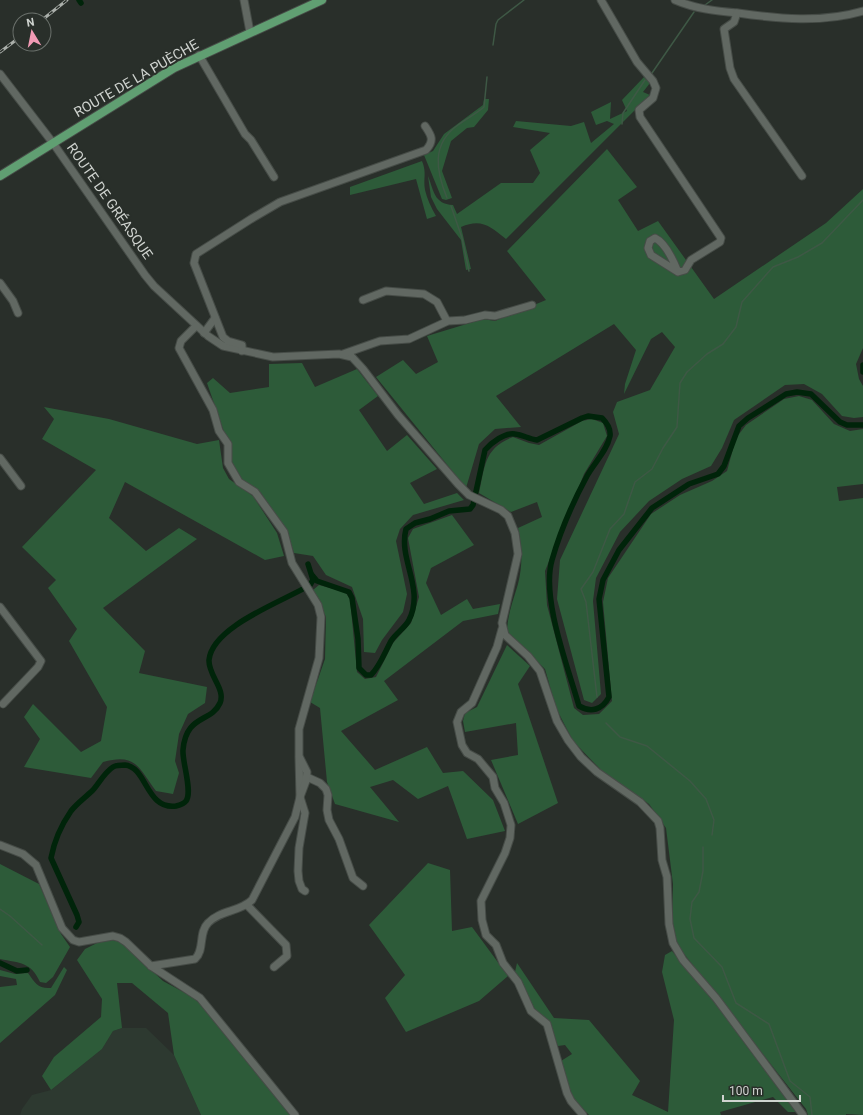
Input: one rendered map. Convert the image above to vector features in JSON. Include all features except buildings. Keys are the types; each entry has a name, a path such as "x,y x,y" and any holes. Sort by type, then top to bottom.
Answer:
{"main road":[{"name":"ROUTE DE LA PUÈCHE","path":"0,176 143,86 199,56 322,0"}],"street":[{"path":"244,0 250,32"},
{"path":"601,0 637,62 653,81 656,88 653,98 639,110 640,117 722,238 720,242 691,260 686,270 678,272 651,255 648,248 650,241 655,238 660,241 674,261 678,272"},
{"path":"675,0 703,9 796,18 837,17 863,11"},
{"path":"737,13 734,22 724,30 732,75 802,176"},
{"path":"199,56 245,134 251,140 274,177"},
{"name":"ROUTE DE GRÉASQUE","path":"0,74 53,143 154,286 204,333 223,346 274,357 342,354"},
{"path":"242,351 242,344 228,341 223,337 194,263 196,254 251,218 280,202 426,150 430,145 432,138 425,126"},
{"path":"0,283 18,313"},
{"path":"363,300 386,291 424,294 437,302 442,308 447,321"},
{"path":"342,354 380,340 409,339 447,321 466,320 484,315 496,316 532,304"},
{"path":"204,333 215,318"},
{"path":"196,326 180,341 179,348 213,410 219,431 228,444 228,462 239,482 255,492 284,532 292,563 318,605 321,617 321,648 299,729 300,796 305,813 299,848 298,881 302,889 306,891"},
{"path":"342,354 352,357 358,362 403,421 468,495 501,510 508,516 512,524 517,544 516,565 503,615 502,629 497,647 472,703 461,712 458,722 462,746 467,753 478,759 493,777 495,788 504,803 511,825 510,838 505,853 481,901 482,920 486,935 496,945 503,962 518,982 531,1011 547,1024 567,1093 571,1101 583,1115"},
{"path":"0,458 21,486"},
{"path":"0,607 41,661 38,667 3,704"},
{"path":"502,629 509,640 528,656 540,671 557,721 568,740 581,757 597,772 643,805 658,821 660,828 662,860 667,877 668,924 673,943 683,960 716,998 802,1115"},
{"path":"151,966 195,960 198,956 201,934 207,924 214,917 247,905 252,900 295,817 300,796 307,777 307,772 299,756"},
{"path":"307,777 326,789 328,795 327,810 329,820 339,839 353,878 363,886"},
{"path":"0,846 23,854 36,865 62,928 73,940 79,942 113,936 120,938 151,966 200,998 295,1115"},
{"path":"247,905 286,945 287,956 274,967"}],"shaded area":[{"path":"122,1028 146,1028 174,1055 201,1115 20,1115 22,1109 32,1095 51,1090 102,1049 113,1031"}],"green space":[{"path":"644,77 650,83 643,92 650,95 506,239 495,230 480,223 468,224 461,227 471,269 466,270 461,240 437,209 431,197 428,176 438,199 447,204 453,205 457,214 501,183 533,183 540,173 530,150 550,133 513,127 516,121 571,126 584,122 591,143 614,124 607,121 596,125 591,112 611,102 610,119 627,111 622,100"},
{"path":"484,99 489,99 488,110 474,127 467,128 451,141 442,171 452,198 446,200 442,199 424,155 433,151 444,134 483,105"},
{"path":"607,149 637,187 618,200 638,231 658,221 714,299 826,223 863,189 863,348 856,364 859,379 863,386 863,417 854,418 842,416 822,394 804,384 785,385 734,420 722,448 711,466 682,479 649,501 620,532 596,578 593,601 601,694 592,703 584,700 557,599 560,560 619,434 613,412 617,402 650,390 675,347 662,332 651,339 624,394 625,384 636,350 614,324 496,396 521,427 495,429 479,444 466,488 376,377 403,360 416,374 438,362 427,336 483,319 495,321 546,300 507,251"},
{"path":"422,161 426,193 429,203 436,216 427,219 416,179 350,195 350,187"},
{"path":"302,363 315,387 357,369 378,396 359,410 387,451 407,435 437,469 410,483 424,504 457,493 464,500 413,515 400,529 396,541 407,594 403,612 382,640 375,653 364,652 363,619 352,587 326,575 313,556 294,553 287,532 261,493 232,475 224,432 207,383 213,378 230,393 269,387 269,364"},
{"path":"799,396 812,400 834,424 850,431 863,429 863,484 837,487 839,501 863,498 863,1115 808,1115 806,1109 677,945 672,922 673,884 666,828 649,804 602,771 573,741 556,708 545,669 507,633 509,615 521,569 521,549 518,528 542,517 537,502 511,512 479,493 487,459 491,452 503,441 513,437 539,445 582,421 592,419 603,423 607,436 584,474 545,571 547,605 574,708 583,715 599,714 612,701 603,602 608,578 651,514 680,495 712,481 727,471 736,438 746,425 784,399"},
{"path":"44,407 109,419 197,444 219,440 223,468 229,479 253,496 277,533 284,556 265,560 125,482 109,518 146,551 179,528 197,539 103,608 145,651 139,673 207,687 205,703 188,714 179,734 175,761 179,773 173,794 156,791 135,764 123,759 103,762 91,778 24,767 40,739 24,717 33,704 81,752 101,741 107,707 69,641 77,629 48,588 56,580 22,547 96,470 42,439 54,419"},
{"path":"452,515 474,545 431,568 426,583 441,615 467,599 473,609 500,604 498,614 463,621 384,681 398,700 341,731 375,770 427,747 443,773 463,771 493,800 505,831 467,839 448,786 418,799 393,780 370,787 399,822 335,804 327,782 320,708 310,702 325,659 326,617 313,590 319,585 345,592 350,599 357,672 365,679 376,677 393,643 411,623 419,597 408,538 413,529"},
{"path":"507,645 530,666 518,684 558,803 518,824 491,760 518,755 516,723 465,732 463,721 465,713 477,707"},
{"path":"428,863 450,870 452,931 472,927 508,976 479,1001 406,1032 385,998 405,975 369,925"},
{"path":"0,864 39,884 61,934 70,947 53,977 46,983 40,982 37,975 24,964 0,959"},
{"path":"103,940 116,940 127,947 163,981 198,1000 290,1115 201,1115 174,1055 168,1013 132,983 117,983 122,1028 113,1031 102,1049 51,1090 42,1076 54,1057 101,1017 102,999 77,960 85,949"},
{"path":"672,951 722,1011 797,1112 788,1112 773,1097 720,1112 721,1115 589,1115 571,1096 561,1061 572,1054 565,1045 558,1046 547,1020 534,1010 515,972 517,963 554,1018 589,1020 640,1081 632,1095 668,1112 674,1020 662,972 665,955"},
{"path":"64,967 67,970 55,995 0,1043 0,987 17,985 16,979 0,976 0,970 15,974 28,973 40,986 51,988"}],"waterway":[{"path":"493,45 498,20 524,0"},
{"path":"705,5 712,0"},
{"path":"652,73 694,12"},
{"path":"447,198 440,178 438,158 440,149 449,132 484,107 487,77"},
{"path":"622,124 623,113 645,80"},
{"path":"597,697 586,602 581,589 593,572 610,529 624,514 635,482 652,469 663,448 677,427 680,383 687,372 707,354 723,344 736,327 742,302 773,267 798,257 822,243 863,200"},
{"path":"451,206 462,238 469,271"},
{"path":"863,365 863,372"},
{"path":"312,575 317,581 349,592 352,598 358,639 359,668 366,675 371,675 380,663 395,635 409,620 413,608 413,585 405,552 404,540 406,529 415,523 430,519 449,511 470,509 473,505 485,450 498,439 511,434 537,440 582,418 588,416 602,418 607,424 610,436 603,452 587,476 572,507 555,549 550,576 550,593 557,633 579,706 592,710 596,709 603,705 609,697 599,599 603,580 619,550 652,508 689,484 718,474 724,466 739,426 748,418 786,394 797,392 811,394 840,422 847,425 863,425"},
{"path":"76,927 79,922 77,915 51,858 56,840 71,811 93,790 107,772 113,767 119,765 125,765 138,773 158,802 176,806 185,802 188,797 188,784 183,755 185,738 189,730 199,720 211,714 216,709 221,698 221,692 209,666 209,660 213,648 222,636 235,626 267,607 310,585 313,580 308,564"},
{"path":"606,723 620,737 647,746 690,781 706,799 714,820 712,835"},
{"path":"703,847 703,871 699,892 692,902 690,919 694,938 722,967 736,1003 769,1024 790,1081 810,1097 812,1115"},
{"path":"0,909 42,945"},
{"path":"0,963 17,971 27,970"}],"railway":[{"path":"52,12 67,0"},
{"path":"0,52 12,43"}]}
